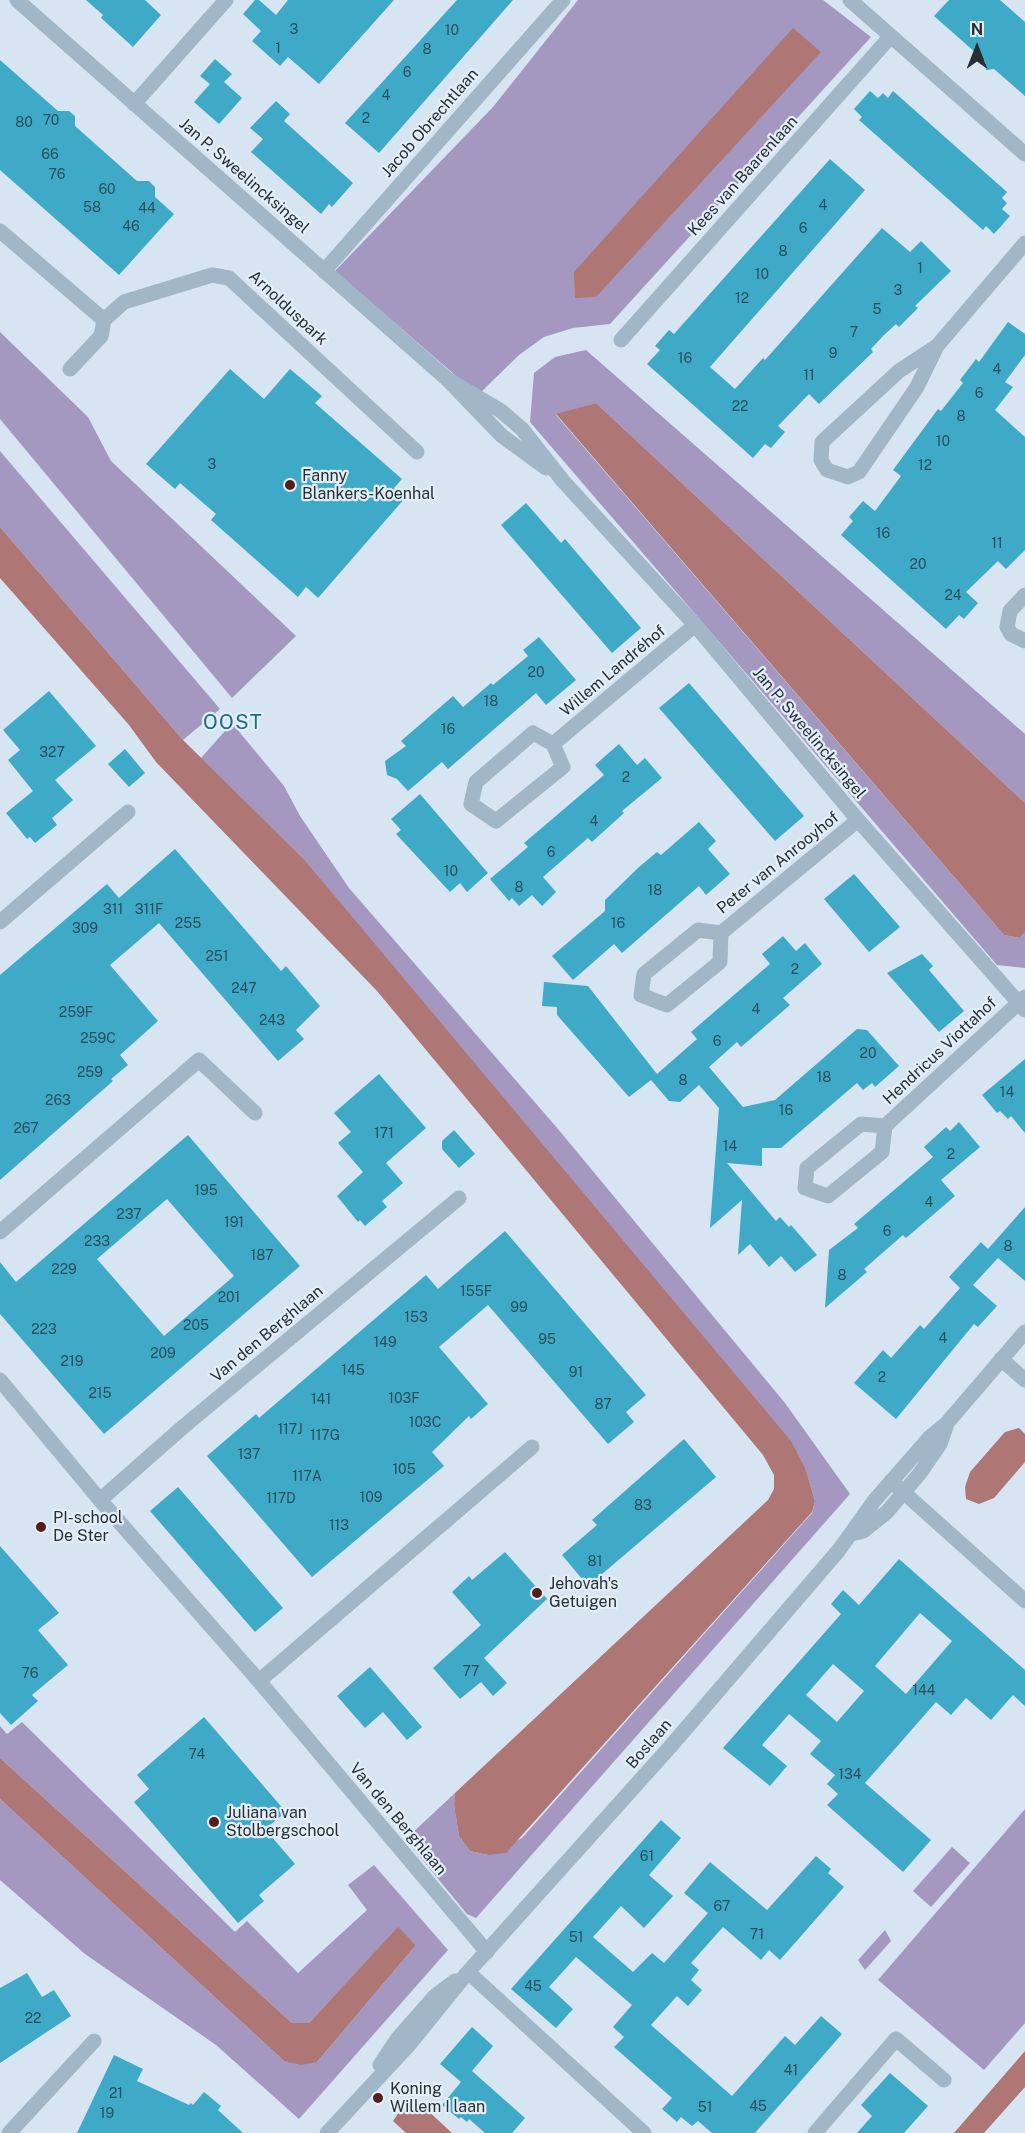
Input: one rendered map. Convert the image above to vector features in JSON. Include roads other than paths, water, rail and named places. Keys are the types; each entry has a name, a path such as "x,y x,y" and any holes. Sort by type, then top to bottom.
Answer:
{"street":[{"name":"Jan P. Sweelincksingel","path":"17,0 447,379 502,436 563,481 695,625 858,820 1023,1003"},
{"path":"134,104 226,0"},
{"name":"Jacob Obrechtlaan","path":"324,271 563,0"},
{"path":"850,0 1025,154"},
{"name":"Kees van Baarenlaan","path":"621,340 891,36"},
{"path":"0,231 104,320 101,336 70,369"},
{"path":"937,346 899,371 822,442 821,460 827,470 848,477 859,472 917,387 937,346 1025,243"},
{"name":"Arnolduspark","path":"104,320 124,302 212,275 229,278 417,452"},
{"path":"1025,595 1010,611 1007,627 1011,634 1025,641"},
{"name":"Willem Landréhof","path":"553,744 695,625"},
{"path":"533,733 553,744 563,767 496,821 471,804 476,782 533,733"},
{"path":"0,922 128,812"},
{"name":"Peter van Anrooyhof","path":"721,933 720,962 668,1005 641,995 644,974 698,930 721,933 858,820"},
{"name":"Hendricus Viottahof","path":"885,1126 861,1124 807,1168 805,1188 828,1196 882,1152 885,1126 1023,1003"},
{"path":"0,1232 200,1060 255,1113"},
{"name":"Van den Berghlaan","path":"100,1500 183,1427 459,1198"},
{"path":"1025,1332 947,1423 930,1437 891,1481 1025,1601"},
{"path":"1001,1359 1025,1380"},
{"name":"Van den Berghlaan","path":"0,1380 100,1500 259,1681 487,1952"},
{"path":"904,1492 940,1444 947,1423"},
{"path":"259,1681 532,1447"},
{"name":"Boslaan","path":"327,2133 366,2088 398,2038 435,1996 468,1972 487,1952 678,1738 852,1534 855,1524 891,1481"},
{"name":"Boslaan","path":"852,1534 863,1531 887,1512 904,1492"},
{"path":"468,1972 644,2133"},
{"path":"815,2133 896,2039 944,2080"},
{"path":"9,2133 94,2041"}],"place":[{"name":"Fanny Blankers-Koenhal","path":"290,485"},
{"name":"PI-school De Ster","path":"41,1527"},
{"name":"Jehovah's Getuigen","path":"537,1593"},
{"name":"Juliana van Stolbergschool","path":"214,1822"},
{"name":"Koning Willem I laan","path":"378,2098"}],"district":[{"name":"OOST","path":"233,723"}]}
